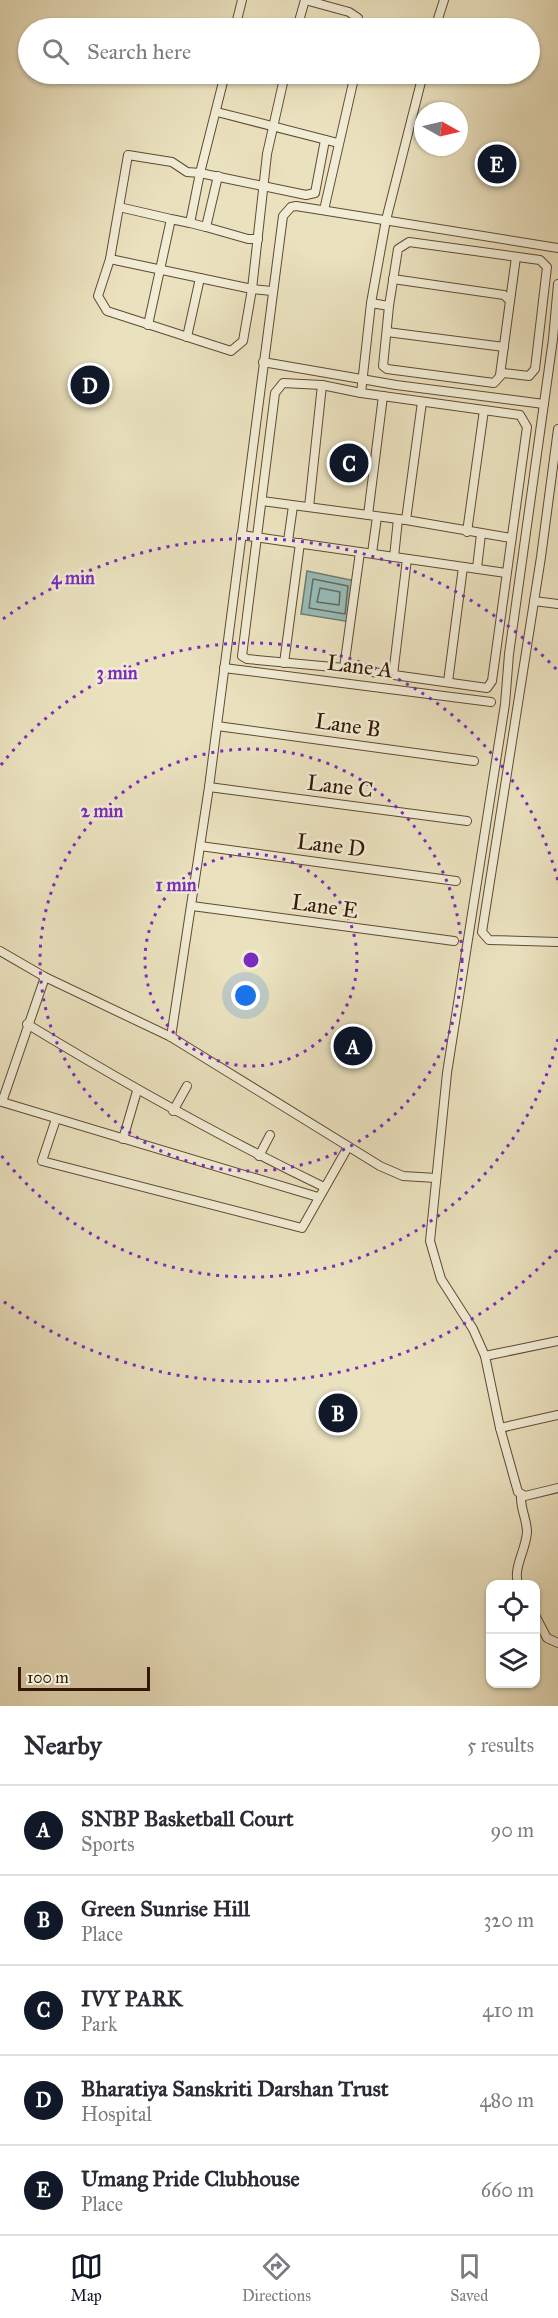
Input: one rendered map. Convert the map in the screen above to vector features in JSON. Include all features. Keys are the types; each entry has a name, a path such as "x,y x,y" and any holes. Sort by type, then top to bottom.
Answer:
{"street":[{"path":"238,18 242,0"},
{"path":"300,18 305,0 349,12 357,18"},
{"path":"438,18 444,0"},
{"path":"189,223 223,84"},
{"path":"282,84 272,126 262,188 252,289 243,341 231,351 107,312 98,296 110,259 128,155 172,162 187,172 200,172 262,188 306,195 315,193 325,140"},
{"path":"324,210 353,84"},
{"path":"362,393 371,303 386,220 420,84"},
{"path":"217,112 338,143"},
{"path":"206,227 218,176"},
{"path":"171,1037 209,787 283,216 291,207 296,206 558,249"},
{"path":"119,207 248,239 258,239"},
{"path":"148,325 171,219"},
{"path":"500,375 506,373 529,376 535,369 548,271 545,262 540,260 409,242 398,249 389,306 383,366 387,369 494,383 500,375 516,257"},
{"path":"110,259 252,289 272,291"},
{"path":"187,337 200,278"},
{"path":"393,279 500,293 510,301"},
{"path":"518,1580 517,1572 527,1535 520,1506 521,1495 517,1489 500,1428 485,1356 473,1329 441,1279 431,1252 430,1223 447,1073 505,704 508,654 544,404 558,284"},
{"path":"371,303 389,306"},
{"path":"387,332 504,347"},
{"path":"263,362 363,379 544,404"},
{"path":"284,383 322,385 362,393 520,415 526,422 490,685 483,688 393,675 247,659 242,656 277,388 284,383"},
{"path":"309,507 322,385"},
{"path":"454,406 455,391"},
{"path":"372,553 372,516 383,396"},
{"path":"394,557 422,402"},
{"path":"467,532 484,410"},
{"path":"558,429 534,601 482,932 489,940 558,942"},
{"path":"262,501 511,538"},
{"path":"288,541 293,506"},
{"path":"477,568 482,534"},
{"path":"241,535 506,573"},
{"path":"284,663 300,543"},
{"path":"344,669 360,552"},
{"path":"509,554 523,556"},
{"path":"393,675 407,559"},
{"path":"448,682 463,567"},
{"path":"534,601 558,604"},
{"name":"Lane A","path":"224,668 491,702"},
{"name":"Lane B","path":"217,726 474,761"},
{"name":"Lane C","path":"209,787 467,821"},
{"name":"Lane D","path":"200,846 456,881"},
{"name":"Lane E","path":"192,906 454,941"},
{"path":"0,951 45,977 171,1037 394,1173 436,1178"},
{"path":"45,977 2,1102 318,1197"},
{"path":"27,1024 173,1111 324,1187"},
{"path":"173,1111 187,1086"},
{"path":"123,1139 137,1091"},
{"path":"56,1119 42,1161 302,1228 348,1147"},
{"path":"259,1156 270,1135"},
{"path":"485,1356 558,1341"},
{"path":"500,1428 558,1415"},
{"path":"521,1495 558,1488"},
{"path":"540,1625 547,1638 558,1643"}],"water":[{"path":"307,571 356,581 351,622 301,614"}],"place":[{"name":"Umang Pride Clubhouse","path":"497,164"},
{"name":"Bharatiya Sanskriti Darshan Trust","path":"90,385"},
{"name":"IVY PARK","path":"349,463"},
{"name":"SNBP Basketball Court","path":"353,1046"},
{"name":"Green Sunrise Hill","path":"338,1413"}]}
